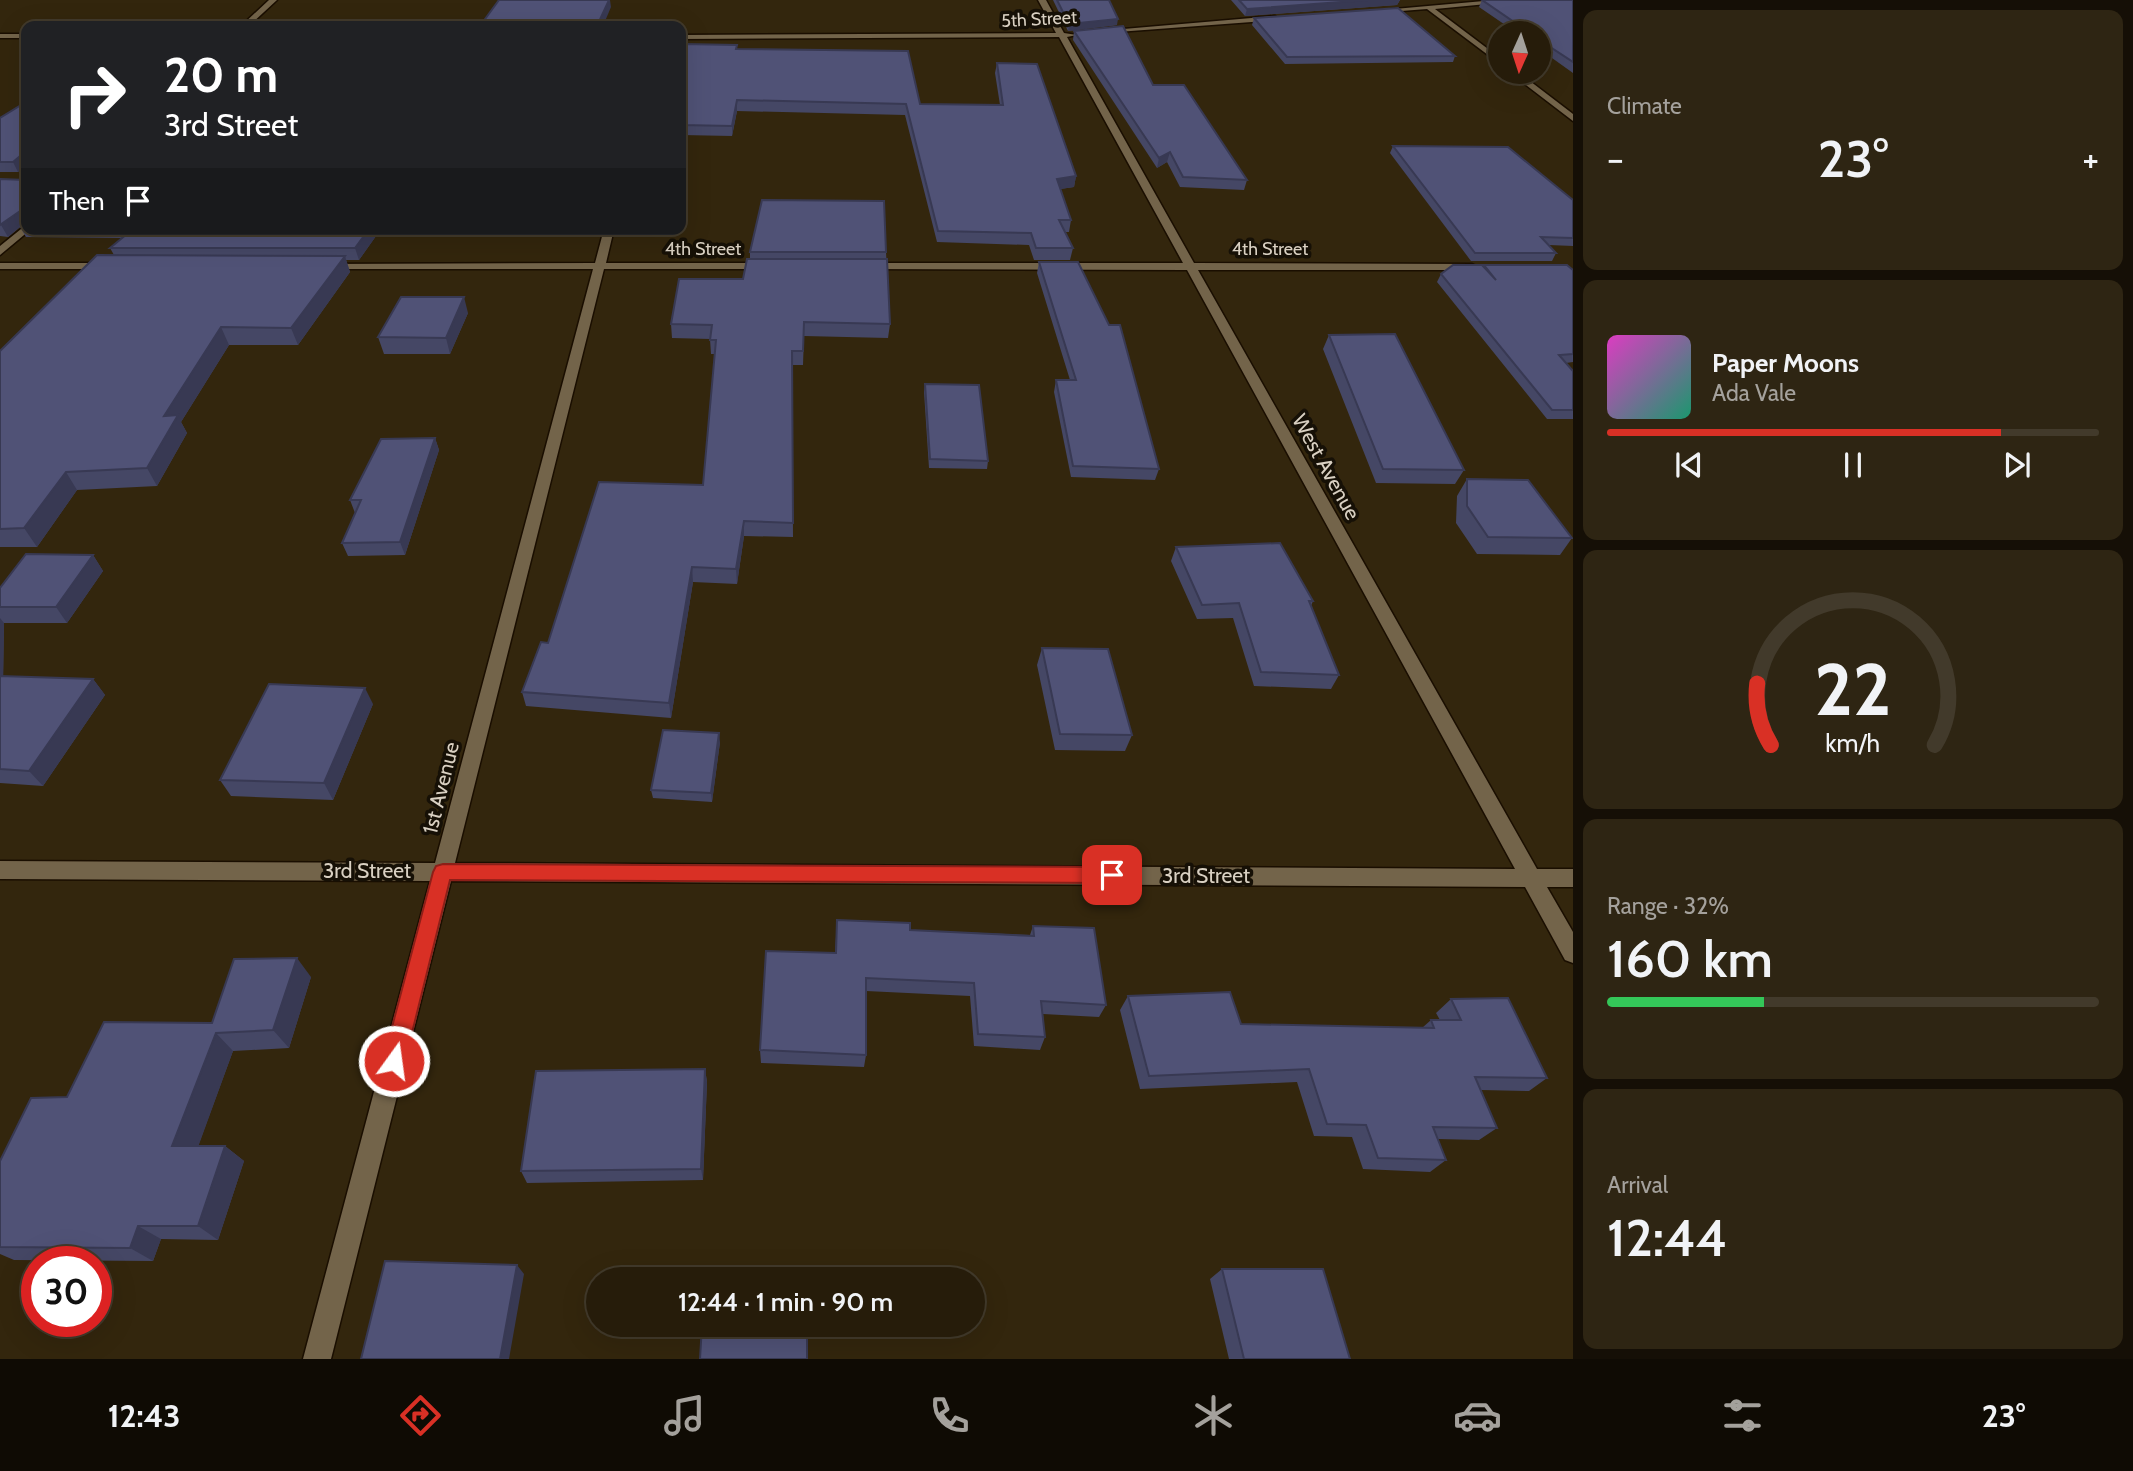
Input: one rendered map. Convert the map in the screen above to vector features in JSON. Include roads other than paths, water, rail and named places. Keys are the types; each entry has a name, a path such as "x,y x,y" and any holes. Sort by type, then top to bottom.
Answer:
{"street":[{"path":"250,21 273,0"},
{"name":"West Avenue","path":"1042,0 1573,953"},
{"path":"1360,12 1428,4 1439,6 1524,0"},
{"path":"1428,4 1488,52"},
{"name":"5th Street","path":"686,37 1063,37 1088,32 1279,18"},
{"path":"0,36 21,36"},
{"path":"1529,84 1573,118"},
{"path":"0,252 21,233"},
{"name":"1st Avenue","path":"317,1359 607,235"},
{"path":"0,266 125,266"},
{"name":"4th Street","path":"321,266 778,266"},
{"name":"4th Street","path":"847,266 1491,267"},
{"name":"3rd Street","path":"0,870 1573,878"}]}
